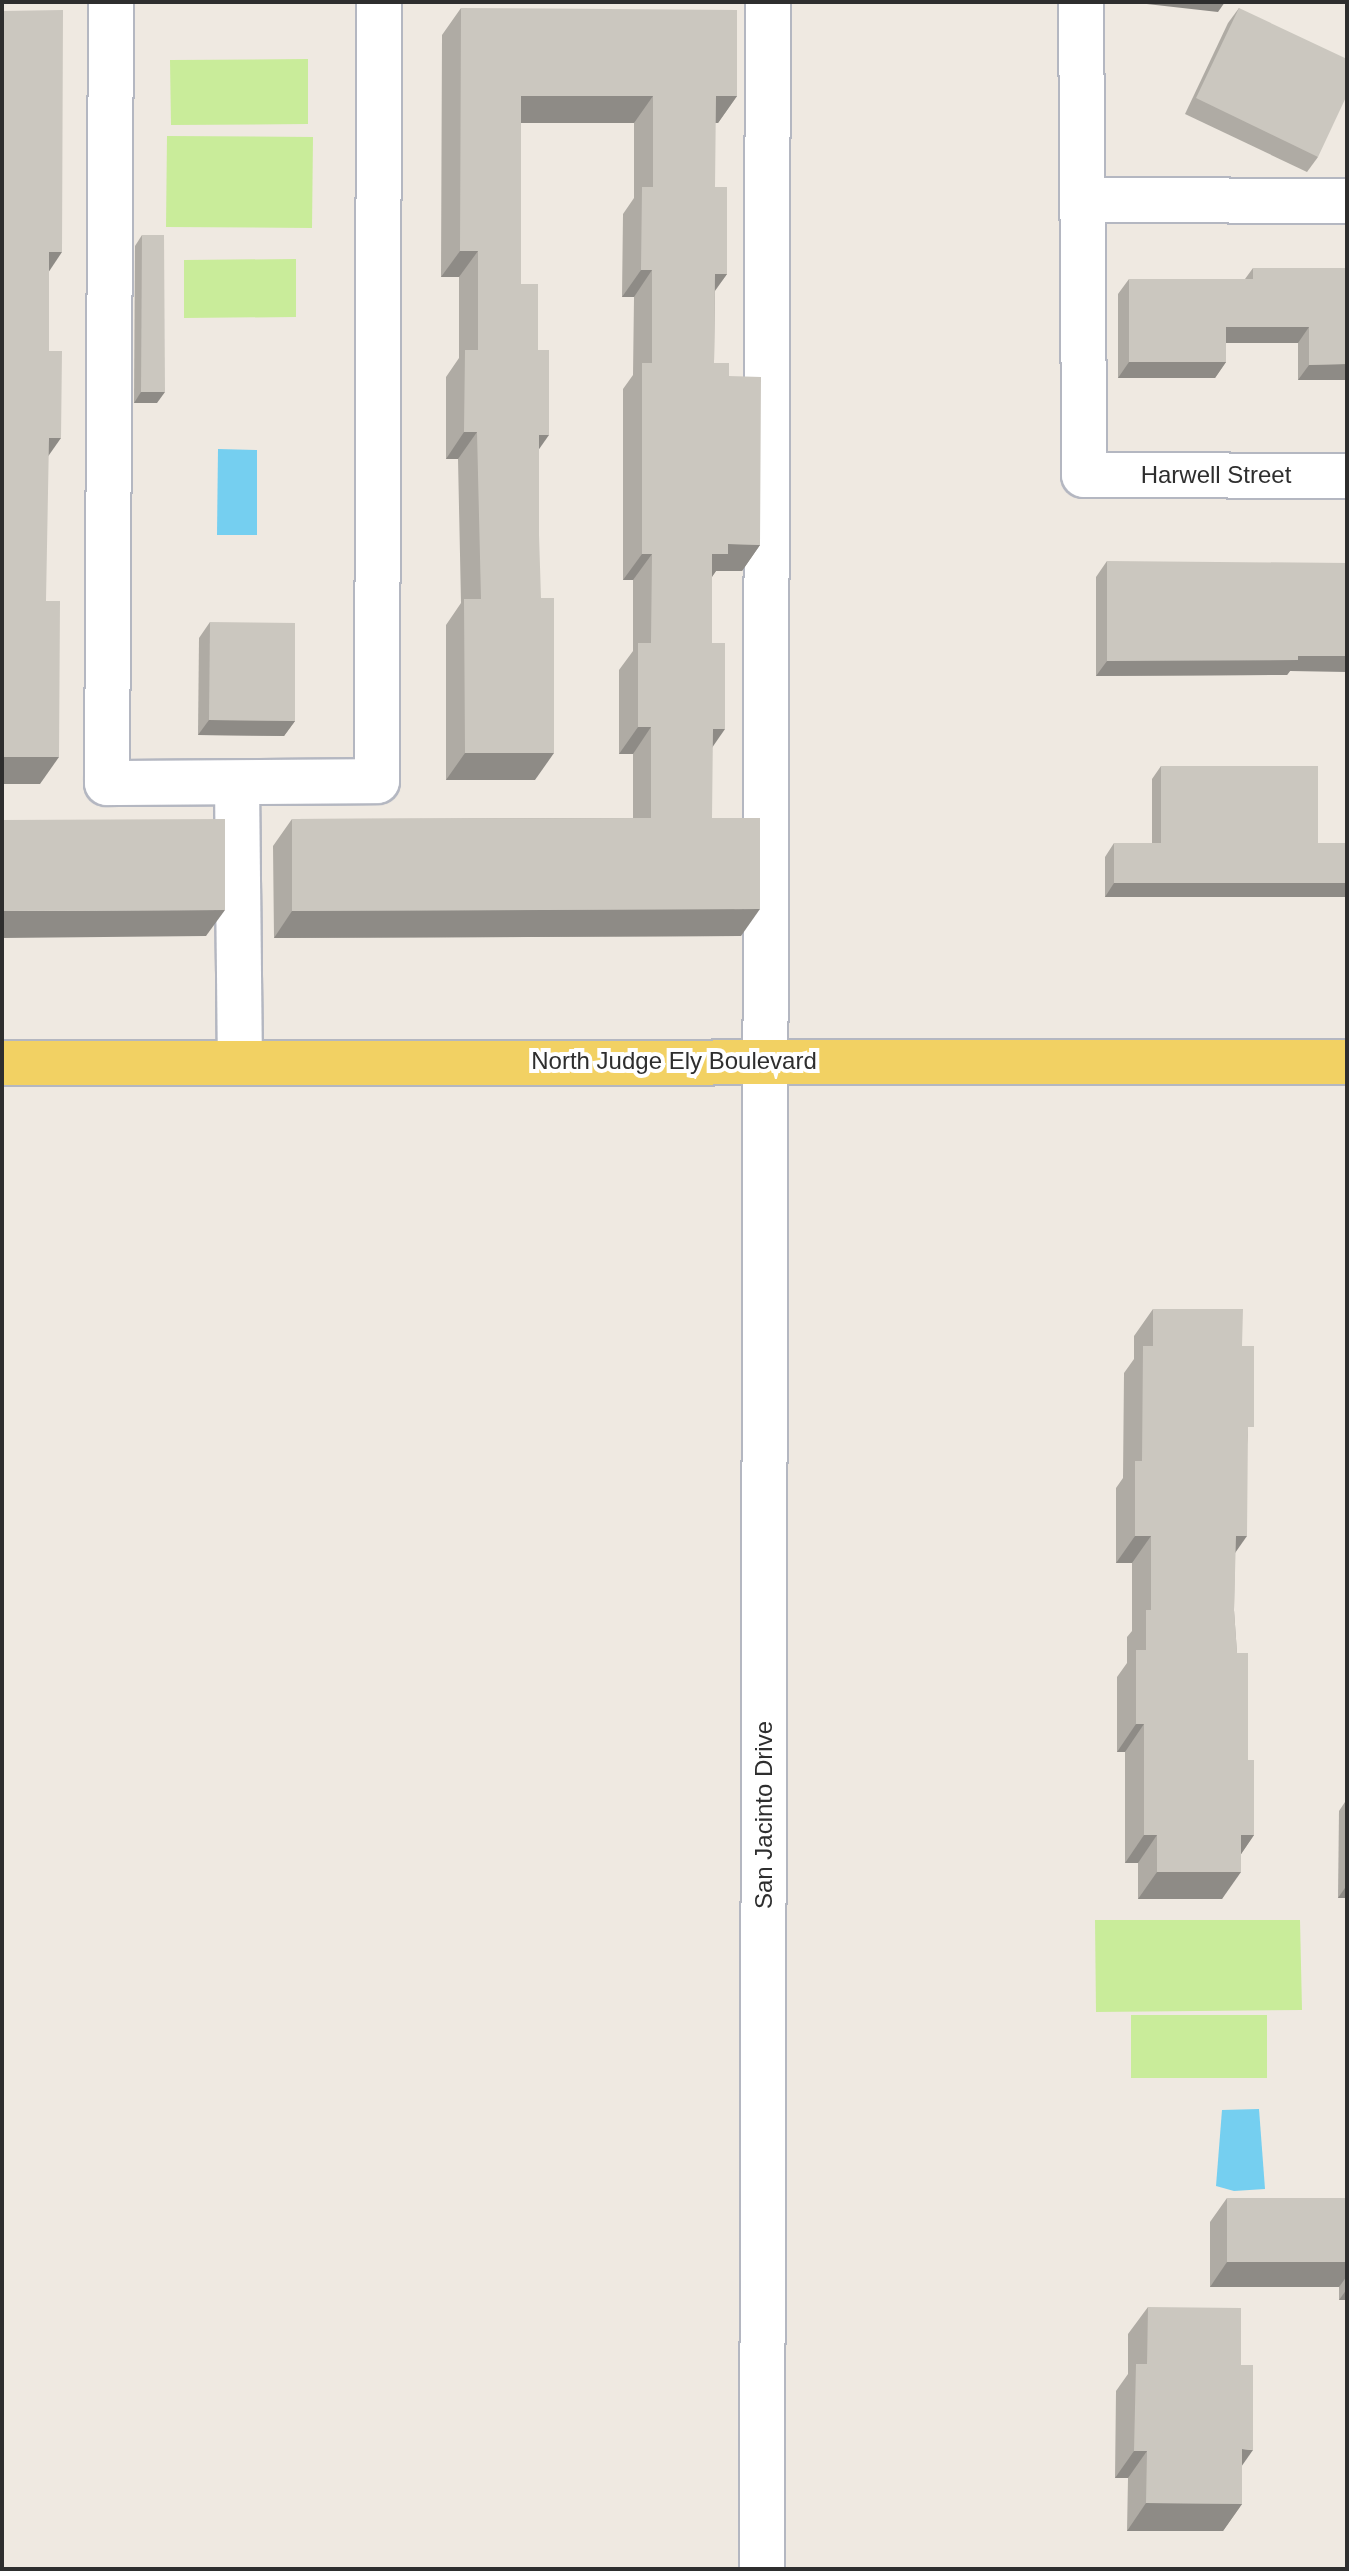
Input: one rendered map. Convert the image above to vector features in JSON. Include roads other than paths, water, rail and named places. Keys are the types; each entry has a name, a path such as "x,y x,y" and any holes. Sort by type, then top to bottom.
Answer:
{"main road":[{"name":"North Judge Ely Boulevard","path":"2,1063 766,1060 1347,1062"}],"street":[{"path":"111,2 107,783 377,781 379,2"},
{"name":"San Jacinto Drive","path":"762,2569 768,2"},
{"path":"1081,2 1084,200 1347,201"},
{"name":"Harwell Street","path":"1084,200 1084,475 1347,476"},
{"path":"237,783 240,1062"}],"water":[{"path":"218,449 257,450 257,535 217,535"},
{"path":"1259,2109 1265,2189 1234,2191 1216,2186 1222,2110"}]}
